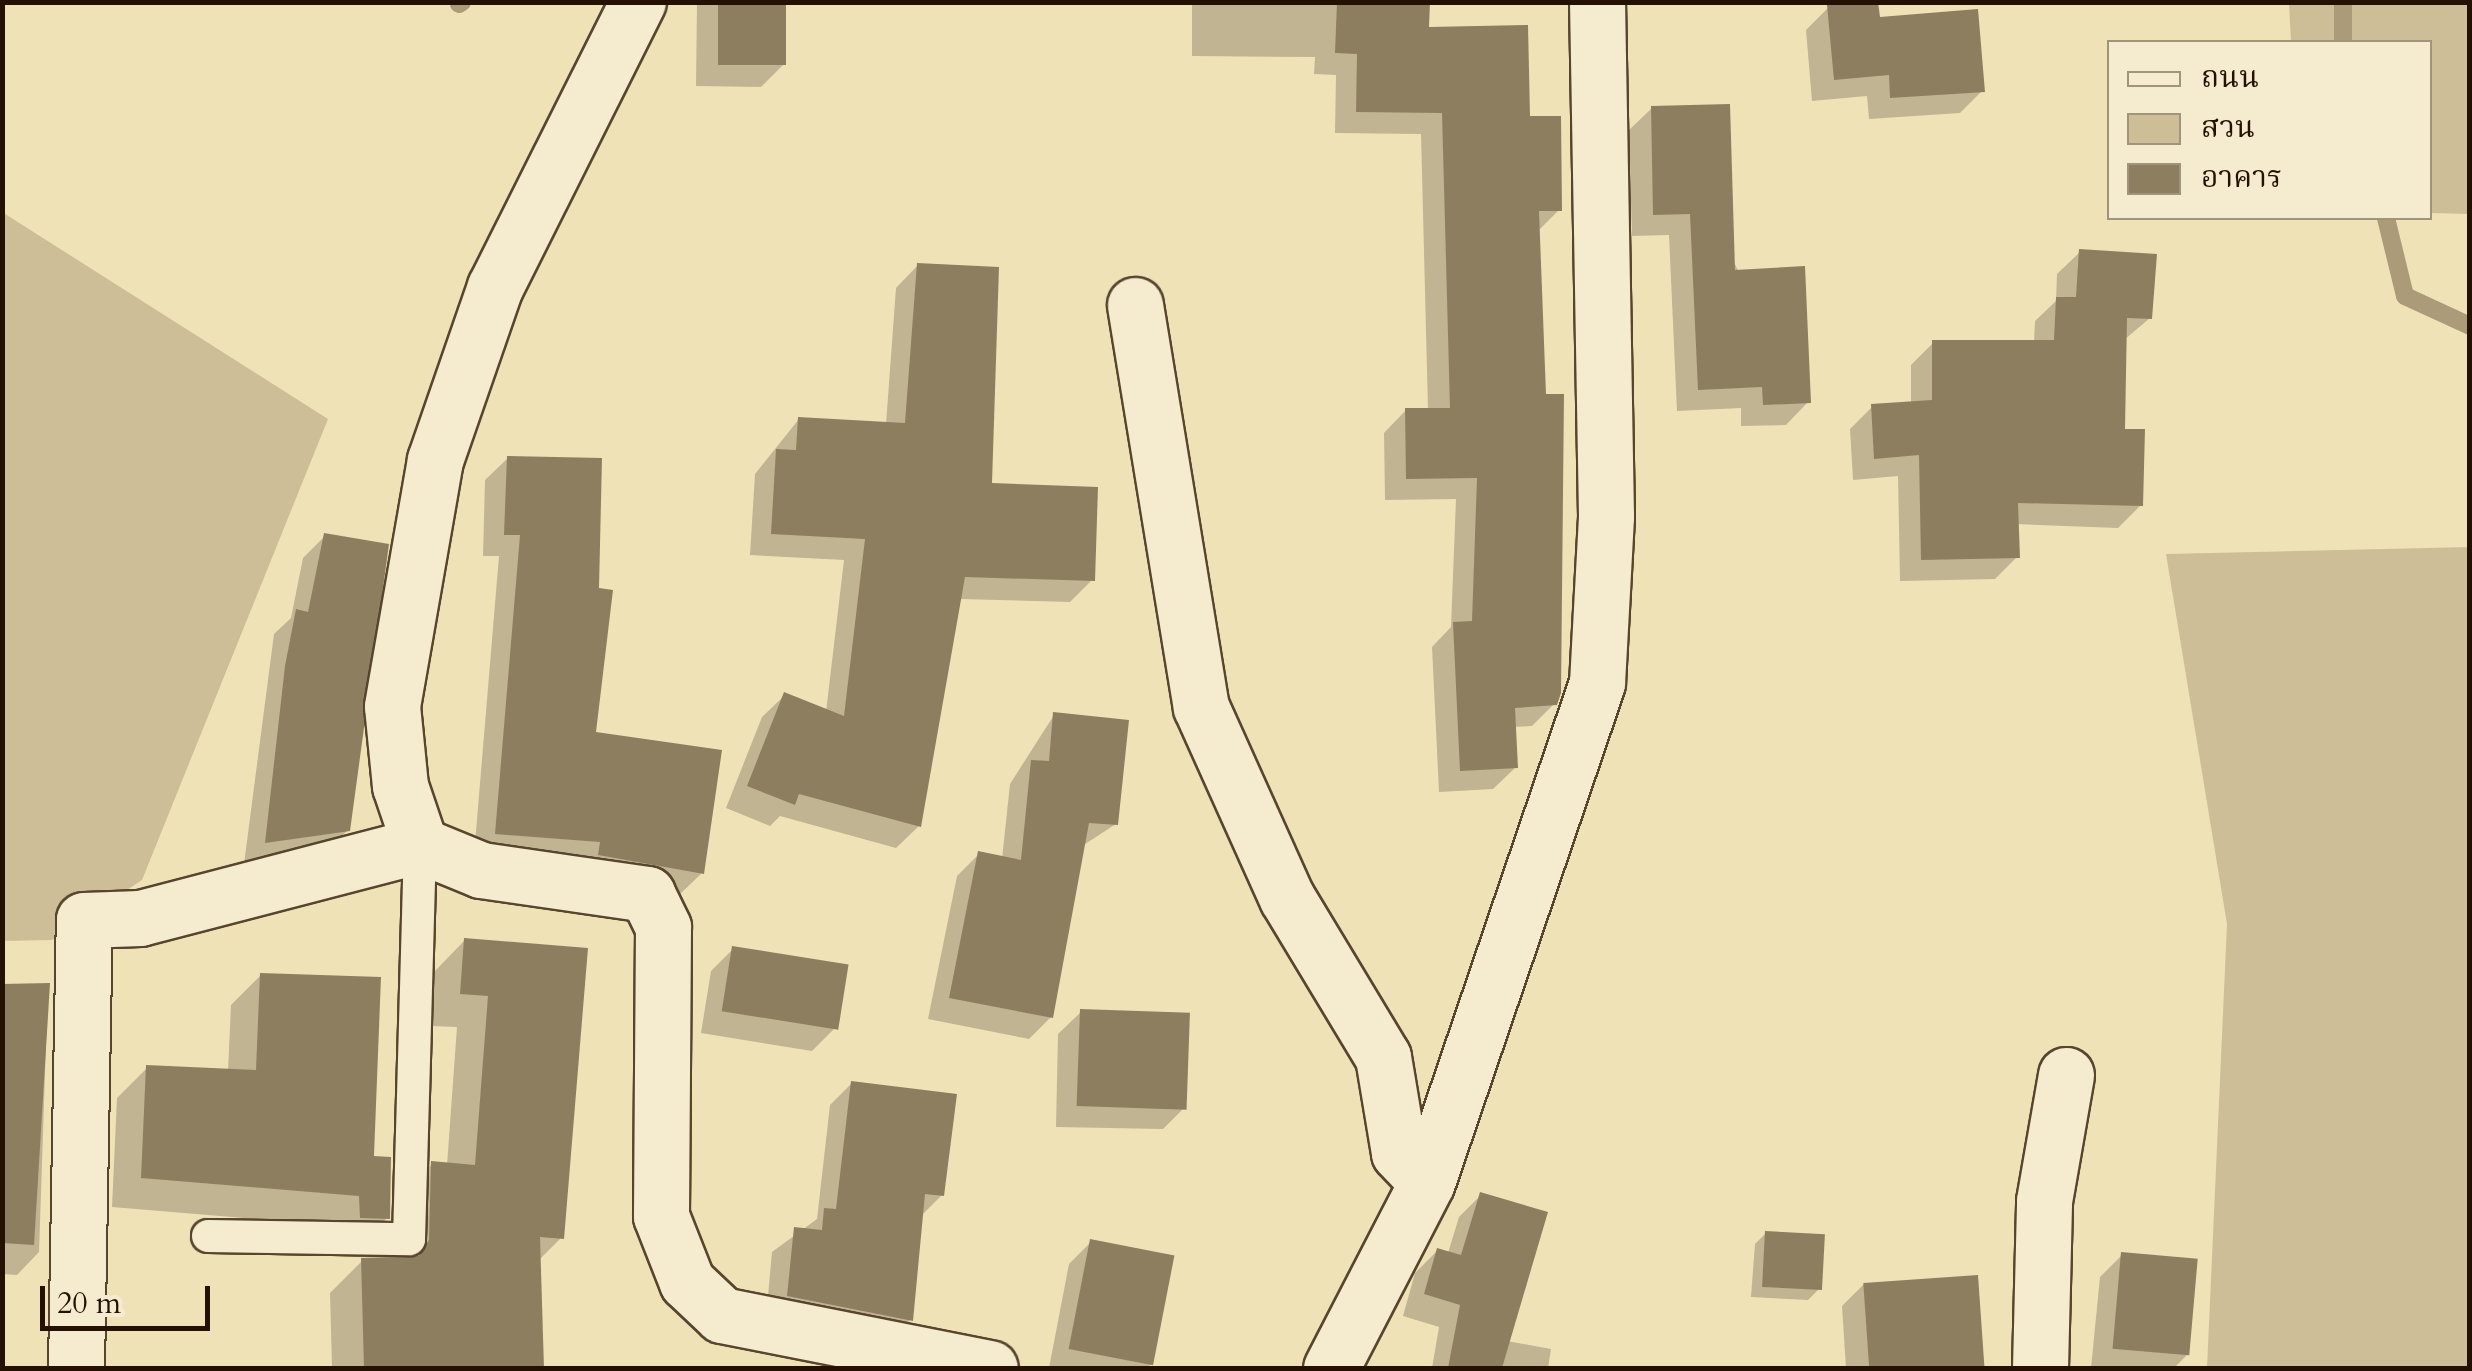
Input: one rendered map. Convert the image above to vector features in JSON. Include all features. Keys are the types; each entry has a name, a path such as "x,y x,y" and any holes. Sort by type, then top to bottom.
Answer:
{"street":[{"path":"420,845 400,786 392,706 434,460 495,287 638,2"},
{"path":"1331,1368 1426,1182 1597,683 1606,516 1597,2"},
{"path":"1135,305 1201,707 1287,898 1383,1056 1399,1153 1426,1182"},
{"path":"76,1368 84,920 140,918 420,845 481,870 597,880 647,894 663,927 661,1216 687,1282 710,1304 722,1315 990,1368"},
{"path":"2040,1368 2044,1201 2066,1075"}],"lane":[{"path":"208,1236 409,1239 420,845"}],"green space":[{"path":"2289,3 2469,3 2469,214 2432,213 2432,40 2291,40"},
{"path":"2,212 328,419 142,880 52,940 3,941"},
{"path":"2469,547 2469,1368 2207,1368 2227,924 2166,554"}],"building":[{"path":"718,2 786,2 786,65 718,65"},
{"path":"1337,2 1430,2 1429,27 1528,25 1530,116 1561,116 1562,211 1539,211 1546,394 1564,394 1561,693 1557,705 1515,708 1518,768 1460,771 1453,622 1472,621 1477,478 1406,479 1405,408 1450,408 1442,113 1356,112 1357,54 1335,53"},
{"path":"1878,2 1880,17 1978,9 1985,92 1890,98 1889,75 1834,80 1827,5"},
{"path":"1730,104 1735,270 1805,266 1811,403 1763,405 1762,387 1698,390 1690,214 1653,215 1651,106"},
{"path":"2079,249 2157,254 2152,319 2127,318 2125,429 2145,429 2143,506 2018,503 2020,558 1921,560 1919,455 1874,459 1871,404 1932,400 1932,340 2054,340 2056,297 2076,297"},
{"path":"917,263 999,267 992,483 1098,487 1095,581 965,577 921,827 799,794 795,805 747,786 784,692 844,716 865,539 771,534 776,449 796,450 798,417 905,423"},
{"path":"507,456 602,458 599,588 613,590 596,732 722,750 704,874 598,855 600,842 495,834 520,535 504,535"},
{"path":"324,533 389,544 350,831 265,843 285,666 296,609 308,612"},
{"path":"1053,712 1129,720 1118,825 1089,823 1053,1018 949,998 978,851 1021,860 1031,760 1049,761"},
{"path":"464,938 588,948 564,1239 540,1237 544,1368 364,1368 361,1258 419,1256 429,1240 431,1161 475,1165 488,996 460,994"},
{"path":"732,946 849,964 838,1030 722,1011"},
{"path":"260,973 381,977 374,1156 391,1157 390,1219 360,1218 359,1196 141,1178 146,1065 256,1070"},
{"path":"50,983 34,1245 2,1243 2,984"},
{"path":"1080,1009 1190,1013 1187,1110 1077,1106"},
{"path":"851,1081 957,1094 944,1196 925,1194 913,1321 787,1296 794,1227 822,1230 824,1208 836,1209"},
{"path":"1480,1192 1548,1212 1502,1368 1448,1368 1460,1305 1424,1294 1437,1248 1461,1255"},
{"path":"1765,1231 1825,1234 1822,1290 1762,1287"},
{"path":"1090,1239 1174,1255 1153,1365 1069,1349"},
{"path":"2121,1252 2198,1259 2189,1355 2113,1349"},
{"path":"1978,1275 1984,1368 1869,1368 1863,1283"}],"waterway":[{"path":"2343,2 2343,40"},
{"path":"2386,220 2405,296 2470,326"}]}
